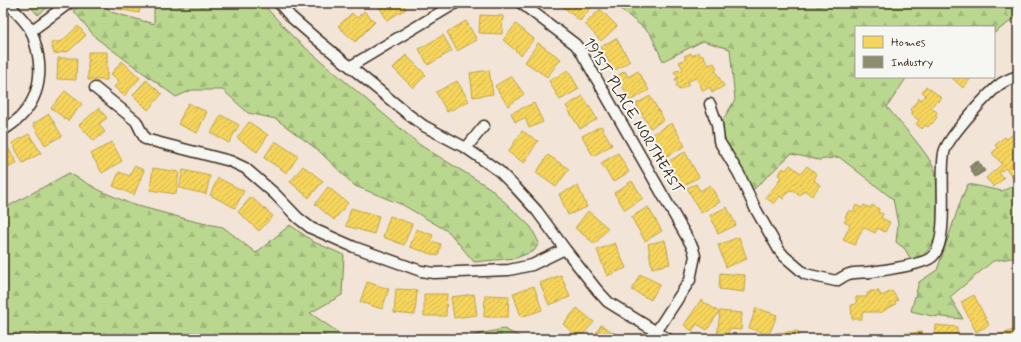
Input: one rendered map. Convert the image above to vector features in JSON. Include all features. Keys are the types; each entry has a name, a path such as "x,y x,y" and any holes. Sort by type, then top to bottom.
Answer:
{"street":[{"path":"3,130 13,124 24,114 33,100 38,86 40,71 39,55 31,31 8,3"},
{"path":"31,31 69,3"},
{"path":"279,3 291,17 409,115 424,126 466,148 499,171 537,211 565,249 608,302 668,339"},
{"path":"351,66 456,3"},
{"name":"191ST PLACE NORTHEAST","path":"521,3 575,44 580,50 693,248 695,256 690,280 656,332"},
{"path":"710,104 717,124 719,141 739,174 755,208 779,250 805,274 836,281 849,274 871,272 922,262 931,258 936,253 942,234 942,165 944,151 959,128 988,96 1000,84 1018,76"},
{"path":"95,88 136,121 145,139 230,161 245,168 276,194 298,218 311,228 354,247 421,271 434,273 509,270 532,265 565,249"},
{"path":"466,148 484,126"}],"green space":[{"path":"27,3 53,3 38,15"},
{"path":"88,3 103,3 111,12 154,24 154,3 262,3 294,38 420,145 490,188 531,227 539,243 534,251 516,258 474,262 449,232 403,205 355,186 318,150 276,119 248,113 223,90 192,90 176,97 96,38 73,10"},
{"path":"613,3 1018,3 1018,16 995,32 995,26 855,26 855,78 906,78 887,107 912,136 934,168 937,203 936,233 932,244 918,261 910,258 905,249 896,242 898,224 893,199 839,157 819,160 791,154 753,190 724,140 722,121 735,100 730,49 703,41 663,61 650,33"},
{"path":"69,173 101,191 131,204 197,222 223,227 256,253 290,225 314,242 344,255 342,295 310,313 348,339 3,339 3,209"},
{"path":"968,184 1002,191 1018,184 1018,257 993,261 950,297 963,319 932,316 911,311 919,282 937,270 962,197"},
{"path":"504,329 524,339 453,339"}],"building: Homes":[{"path":"119,3 141,3 139,13 117,9"},
{"path":"307,3 320,3 310,9"},
{"path":"377,3 403,3 406,9 387,20"},
{"path":"560,3 588,3 592,6 580,21"},
{"path":"600,9 617,26 601,41 585,24"},
{"path":"364,11 375,22 355,42 338,26 352,13 357,18"},
{"path":"480,15 503,16 502,34 479,33"},
{"path":"466,21 477,40 457,51 447,32"},
{"path":"516,24 534,39 521,55 503,40"},
{"path":"78,26 86,35 69,51 54,54 51,43 62,41"},
{"path":"443,35 452,51 428,65 419,49"},
{"path":"616,38 630,61 614,71 600,47"},
{"path":"538,43 561,59 547,77 525,62"},
{"path":"88,52 107,52 107,80 88,80"},
{"path":"698,52 700,56 703,55 709,65 714,63 717,69 715,70 724,86 712,93 710,87 703,91 696,78 687,82 689,85 679,90 676,85 678,84 675,79 678,78 674,72 679,69 681,71 683,69 679,62 686,59 684,56 691,53 692,56"},
{"path":"406,55 426,75 413,88 393,68"},
{"path":"58,58 77,58 76,80 57,79"},
{"path":"122,61 140,78 124,96 114,87 119,81 111,74"},
{"path":"489,70 493,94 473,97 470,73"},
{"path":"568,70 579,89 560,100 549,81"},
{"path":"625,71 628,77 638,71 649,90 630,101 617,76"},
{"path":"511,76 524,94 508,106 495,86"},
{"path":"952,78 971,78 963,88"},
{"path":"146,80 162,94 148,110 133,95"},
{"path":"457,81 469,101 447,112 436,92"},
{"path":"926,86 942,98 938,102 937,100 931,107 937,112 935,116 937,117 932,124 931,123 928,127 925,125 922,129 916,124 919,120 911,115 913,112 910,110 919,98 922,100 926,95 922,92"},
{"path":"65,91 82,104 68,121 51,108"},
{"path":"583,96 597,119 580,129 566,106"},
{"path":"650,96 664,120 650,128 636,104"},
{"path":"188,103 207,112 197,133 178,124"},
{"path":"534,103 543,122 529,128 525,118 515,122 511,113"},
{"path":"99,108 107,118 99,124 105,132 94,141 79,125"},
{"path":"49,114 62,136 45,145 33,124"},
{"path":"221,115 239,125 229,143 211,133"},
{"path":"249,122 268,135 257,152 237,138"},
{"path":"672,123 685,146 665,157 652,134"},
{"path":"601,126 612,145 593,156 582,136"},
{"path":"522,131 538,141 524,163 508,152"},
{"path":"29,134 41,153 23,163 12,143"},
{"path":"1012,135 1018,142 1014,144 1018,148 1018,153 1015,156 1018,160 1018,172 1013,177 1005,168 999,173 1004,178 994,187 986,178 1002,164 992,153 998,148 995,145 1005,137 1007,139"},
{"path":"275,141 298,156 287,173 264,158"},
{"path":"112,142 122,161 102,173 91,154"},
{"path":"7,146 17,163 3,171 3,148"},
{"path":"685,152 699,177 681,187 667,162"},
{"path":"618,153 629,172 613,182 601,163"},
{"path":"548,155 569,169 556,187 536,173"},
{"path":"790,165 801,173 807,166 817,174 814,180 820,185 812,196 804,190 800,196 790,190 783,199 780,196 774,204 765,197 779,182 778,181 781,177 778,175 783,168 786,170"},
{"path":"134,166 144,170 134,195 113,186 119,172 130,176"},
{"path":"303,166 323,181 309,198 290,182"},
{"path":"153,168 179,172 176,194 150,190"},
{"path":"183,170 210,176 206,194 179,188"},
{"path":"218,178 244,191 235,208 210,195"},
{"path":"632,181 643,198 625,210 614,193"},
{"path":"696,184 700,191 710,185 720,202 701,213 687,188"},
{"path":"578,186 587,207 568,215 559,194"},
{"path":"328,187 348,203 334,220 315,204"},
{"path":"251,197 273,216 259,231 238,212"},
{"path":"856,205 862,208 864,205 870,208 872,205 879,209 878,212 883,214 881,218 890,222 885,232 878,228 875,233 863,227 855,245 843,240 850,225 844,222 847,218 845,217 849,210 853,212"},
{"path":"648,207 662,231 645,241 631,217"},
{"path":"727,207 736,225 718,234 710,215"},
{"path":"351,208 379,216 374,234 346,226"},
{"path":"588,211 608,228 595,244 575,228"},
{"path":"390,216 412,224 404,245 383,237"},
{"path":"416,229 433,235 431,241 441,244 438,256 410,247"},
{"path":"739,237 747,259 726,267 718,245"},
{"path":"665,240 670,264 652,268 648,244"},
{"path":"615,243 626,268 607,276 597,250"},
{"path":"720,273 745,275 744,292 719,289"},
{"path":"640,274 660,284 651,300 632,290"},
{"path":"561,275 570,297 549,305 540,283"},
{"path":"367,282 389,289 382,309 360,302"},
{"path":"534,286 542,310 521,317 513,293"},
{"path":"396,289 417,290 415,315 394,313"},
{"path":"870,291 879,291 881,296 892,291 898,300 895,302 896,304 880,313 862,312 862,319 852,319 851,305 856,304 856,297 867,297 867,293 870,293"},
{"path":"424,294 447,294 446,316 424,316"},
{"path":"474,294 477,315 454,318 451,297"},
{"path":"485,295 509,296 508,317 484,317"},
{"path":"974,295 989,325 976,332 961,302"},
{"path":"701,300 719,312 707,330 697,324 692,331 684,325"},
{"path":"577,308 594,322 579,339 563,324"},
{"path":"756,308 777,315 769,335 749,328"},
{"path":"720,311 742,313 741,330 729,329 728,338 717,337"},
{"path":"601,325 622,338 622,339 593,339"},
{"path":"936,325 957,327 957,339 935,339"},
{"path":"1013,330 1016,339 989,339"},
{"path":"798,331 799,339 776,339 775,333"},
{"path":"922,332 923,339 901,339 901,334"}],"building: Industry":[{"path":"978,161 985,171 975,177 969,166"}]}
